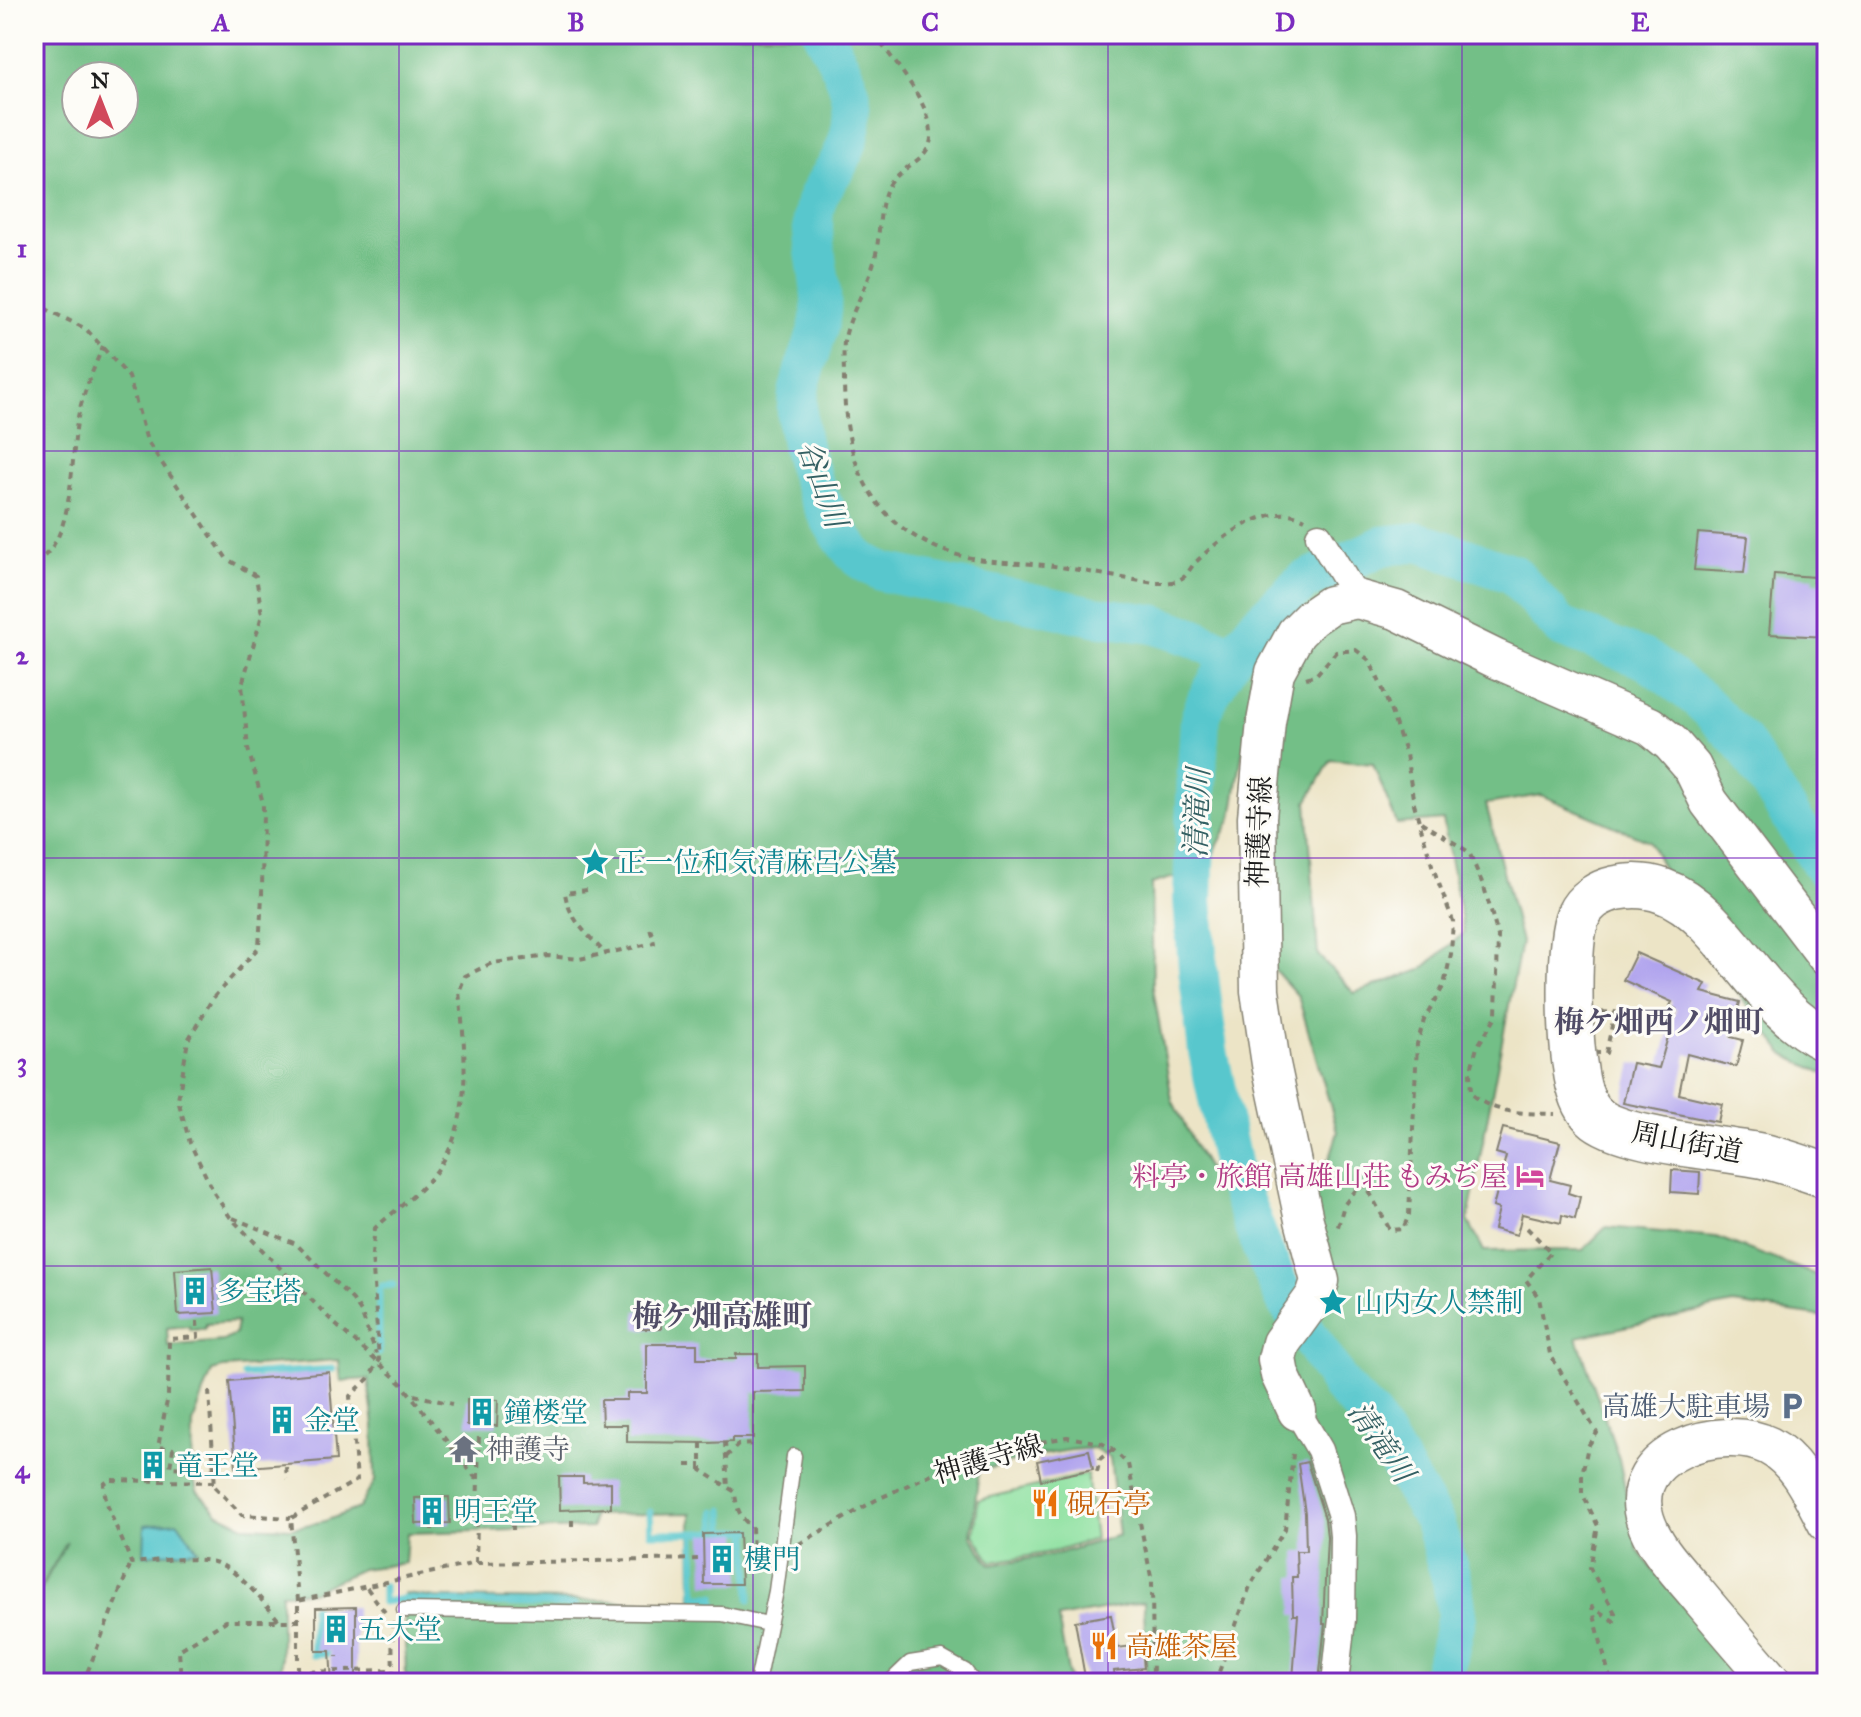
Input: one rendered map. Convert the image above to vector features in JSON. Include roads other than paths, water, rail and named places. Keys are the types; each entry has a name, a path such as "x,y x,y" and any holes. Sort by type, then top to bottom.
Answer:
{"highway":[{"name":"周山街道","path":"1827,1040 1788,1015 1708,924 1684,902 1645,887 1618,886 1596,896 1579,914 1571,969 1574,1065 1581,1095 1595,1117 1625,1132 1766,1157 1827,1176"}],"main road":[{"name":"神護寺線","path":"1297,1411 1279,1371 1277,1359 1281,1343 1315,1296 1320,1281 1278,1095 1260,991 1257,817 1266,722 1275,672 1296,633 1311,618 1330,605 1354,595"},
{"path":"1354,595 1396,610 1496,659 1650,726 1671,743 1692,767 1709,802 1827,957"},
{"path":"1773,1683 1662,1552 1644,1518 1643,1492 1652,1470 1664,1459 1691,1446 1729,1437 1752,1439 1768,1445 1808,1476 1827,1523"}],"street":[{"path":"1319,536 1354,595"},
{"path":"1297,1411 1320,1450 1341,1516 1342,1619 1335,1683"}],"lane":[{"path":"757,1683 776,1591 794,1456"},
{"path":"404,1610 722,1614 768,1624"},
{"path":"889,1683 910,1663 942,1658 965,1671 974,1683"}],"water":[{"path":"178,1522 198,1550 144,1555 145,1525"}],"waterway":[{"name":"谷山川","path":"823,34 851,95 852,125 848,142 816,202 813,216 821,312 800,384 797,413 805,458 833,524 858,557 884,572 1094,616 1153,624 1193,637 1233,656"},
{"name":"清滝川","path":"1439,1683 1457,1615 1452,1581 1434,1522 1373,1419 1344,1390 1286,1301 1233,1172 1208,1051 1193,900 1200,719 1207,699 1233,656 1257,625 1304,581 1382,546 1419,542 1513,574 1561,627 1647,660 1699,699 1743,743 1827,872"},
{"path":"379,1353 379,1291 382,1286 393,1285"},
{"path":"244,1375 333,1369"},
{"path":"723,1510 724,1531 751,1531"},
{"path":"694,1533 716,1532 715,1511"},
{"path":"650,1512 651,1533 694,1533 695,1596 714,1596 714,1607"},
{"path":"748,1531 750,1599"},
{"path":"383,1586 383,1602 406,1599 576,1605"},
{"path":"313,1608 313,1655 326,1654"}],"place":[{"name":"正一位和気清麻呂公墓","path":"595,862"},
{"name":"料亭・旅館 高雄山荘 もみぢ屋","path":"1530,1176"},
{"name":"多宝塔","path":"195,1291"},
{"name":"山内女人禁制","path":"1333,1302"},
{"name":"高雄大駐車場","path":"1792,1406"},
{"name":"鐘楼堂","path":"482,1412"},
{"name":"金堂","path":"282,1420"},
{"name":"神護寺","path":"464,1449"},
{"name":"竜王堂","path":"153,1465"},
{"name":"硯石亭","path":"1045,1503"},
{"name":"明王堂","path":"432,1511"},
{"name":"樓門","path":"722,1559"},
{"name":"五大堂","path":"336,1629"},
{"name":"高雄茶屋","path":"1104,1646"}],"district":[{"name":"梅ケ畑西ノ畑町","path":"1659,1022"},
{"name":"梅ケ畑高雄町","path":"722,1316"}]}
